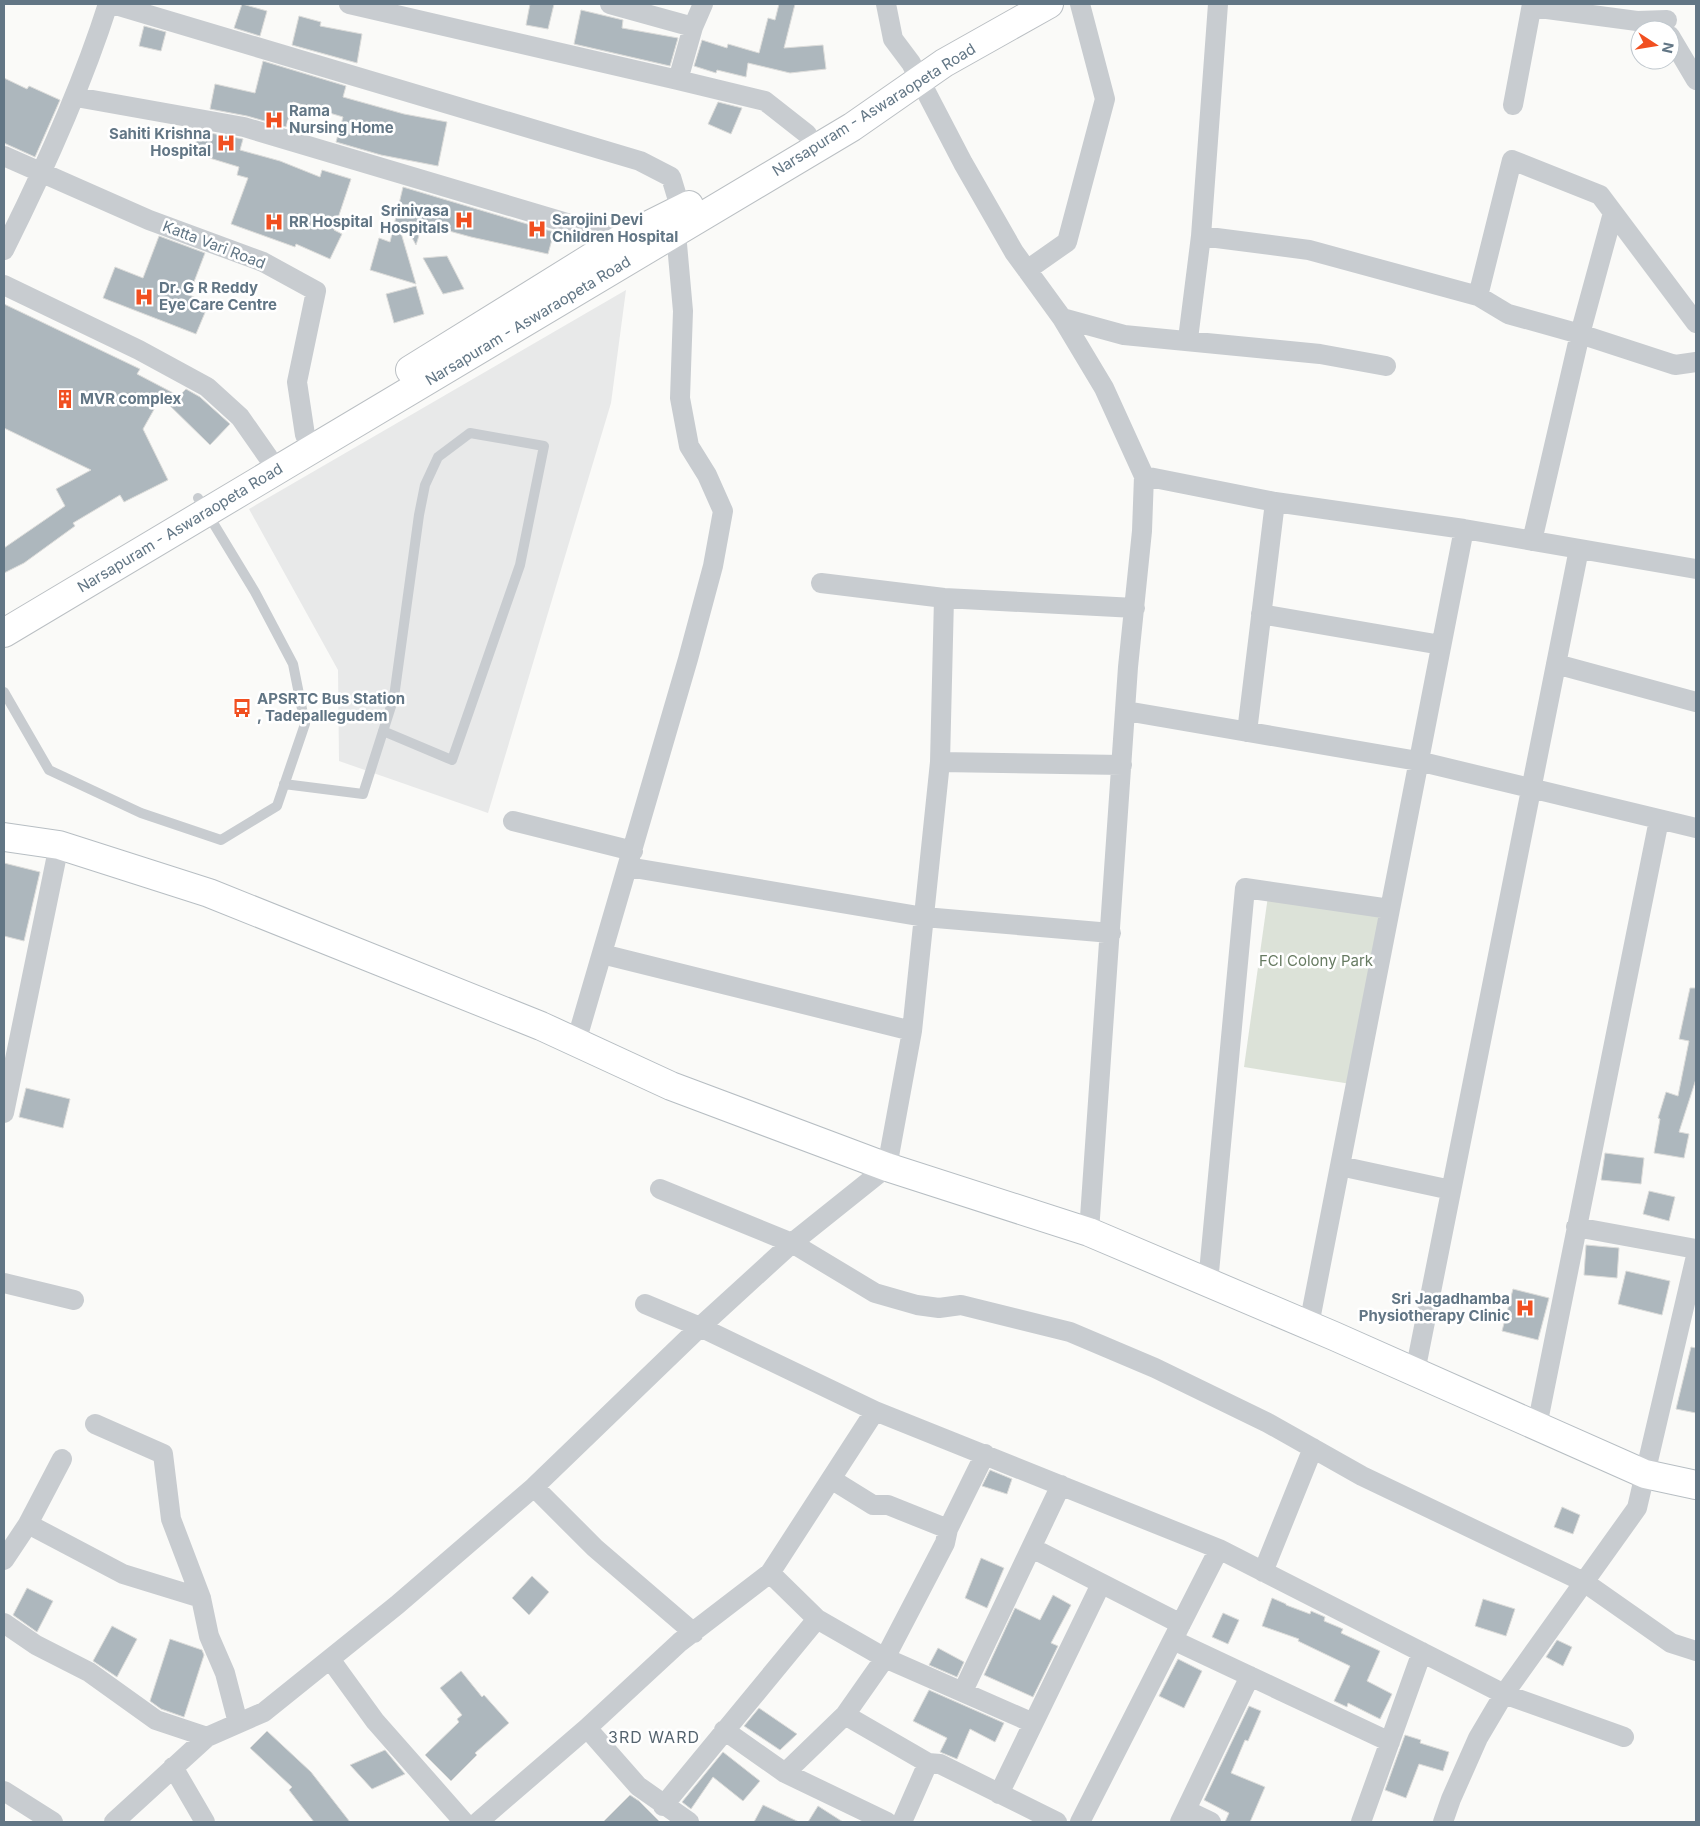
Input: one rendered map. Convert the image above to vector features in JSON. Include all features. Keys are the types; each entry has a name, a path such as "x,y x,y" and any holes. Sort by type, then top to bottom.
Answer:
{"main road":[{"name":"Narsapuram - Aswaraopeta Road","path":"4,614 202,505 678,221 852,127 916,72 1013,4"},
{"name":"Narsapuram - Aswaraopeta Road","path":"4,633 202,505 268,457 621,239 678,221 807,134 916,72 944,63 1049,4"},
{"path":"4,837 59,845 209,893 541,1026 671,1086 887,1166 1089,1232 1309,1325 1645,1474 1696,1485"}],"street":[{"path":"4,250 43,172 76,97 110,4 640,161 671,177 678,221 684,311 680,398 689,446 707,475 723,511 713,566 631,858 576,1042"},
{"path":"349,4 764,101 807,134"},
{"path":"610,4 641,8 693,27"},
{"path":"678,80 693,27 703,4"},
{"path":"886,4 893,39 916,72 963,163 1014,252 1062,318 1104,388 1144,476 1142,531 1126,711 1089,1232"},
{"path":"1027,270 1067,242 1105,99 1080,4"},
{"path":"1188,339 1201,236 1218,4"},
{"path":"1513,105 1532,5 1630,20"},
{"path":"1680,49 1696,80"},
{"path":"76,97 244,127 621,239"},
{"name":"Katta Vari Road","path":"4,156 149,220 263,262 316,291 297,382 305,435"},
{"path":"1478,296 1512,160 1600,195 1696,323"},
{"path":"1532,541 1580,334 1613,212"},
{"path":"1201,236 1309,250 1478,296 1508,314 1580,334 1675,365 1696,362"},
{"path":"4,285 139,350 207,387 240,416 268,457"},
{"path":"1062,318 1124,335 1188,339 1320,354 1386,366"},
{"path":"1144,476 1274,502 1464,529 1696,569"},
{"path":"1247,732 1274,502"},
{"path":"1309,1325 1464,529"},
{"path":"1415,1372 1579,549"},
{"path":"821,583 944,598 1135,608"},
{"path":"114,1822 206,1737 264,1712 397,1605 534,1487 700,1327 792,1243 887,1166 912,1031 940,762 944,598"},
{"path":"1261,614 1441,645"},
{"path":"1556,664 1696,702"},
{"path":"1126,711 1418,761 1696,828"},
{"path":"940,762 1122,765"},
{"path":"513,820 631,858 924,917 1111,933"},
{"path":"1537,1426 1660,820"},
{"path":"4,1113 6,1091 59,845"},
{"path":"1208,1283 1245,888 1390,908"},
{"path":"602,954 912,1031"},
{"path":"1340,1166 1451,1190"},
{"path":"660,1189 792,1243 875,1294 917,1305 939,1308 961,1305 1070,1332 1164,1372 1268,1423 1362,1476 1584,1582 1670,1643 1696,1651"},
{"path":"1576,1227 1696,1249"},
{"path":"1443,1822 1478,1738 1504,1694 1637,1508 1696,1256"},
{"path":"4,1283 74,1300"},
{"path":"645,1304 700,1327 875,1411 1219,1549 1504,1694 1624,1737"},
{"path":"478,1822 587,1728 680,1642 770,1573 875,1411"},
{"path":"95,1424 163,1454 171,1519 201,1598 209,1636 226,1673 238,1723"},
{"path":"1263,1572 1313,1448"},
{"path":"786,1773 845,1715 885,1658 945,1543 948,1529 985,1454"},
{"path":"4,1560 28,1524 62,1459"},
{"path":"831,1480 873,1505 888,1505 948,1529"},
{"path":"963,1691 1061,1485"},
{"path":"534,1487 594,1548 694,1633"},
{"path":"28,1524 123,1574 201,1598"},
{"path":"1032,1548 1101,1584 1250,1676 1390,1742"},
{"path":"1080,1822 1219,1549"},
{"path":"770,1573 817,1619 885,1658 963,1691 1033,1724"},
{"path":"999,1794 1101,1584"},
{"path":"663,1806 817,1619"},
{"path":"4,1623 36,1645 89,1672 156,1720 206,1737"},
{"path":"1361,1822 1422,1652"},
{"path":"330,1659 376,1721 464,1822"},
{"path":"1211,1822 1183,1816 1250,1676"},
{"path":"845,1715 928,1763 940,1764 1058,1822"},
{"path":"587,1728 638,1786 663,1806 689,1822"},
{"path":"724,1730 786,1773 886,1822"},
{"path":"902,1822 928,1763"},
{"path":"173,1767 205,1822"},
{"path":"4,1792 54,1822"}],"lane":[{"path":"284,784 363,794 383,731 394,697 419,515 425,485 438,457 470,433 544,446 520,565 452,760 383,731"},
{"path":"4,692 49,770 96,794 176,826 221,840 276,806 305,724 293,664 255,592 202,505"}],"shaded area":[{"path":"626,290 611,403 488,813 339,761 338,670 249,509"}],"green space":[{"name":"FCI Colony Park","path":"1268,896 1384,914 1351,1084 1244,1067"}],"building":[{"path":"242,4 267,11 260,36 234,28"},
{"path":"530,4 554,4 548,29 526,25"},
{"path":"779,4 795,4 784,48 823,45 826,69 790,73 748,63 746,77 717,70 716,73 694,66 702,40 727,48 728,44 759,53 768,18 775,20"},
{"path":"581,10 623,20 622,28 678,38 670,66 574,44"},
{"path":"299,16 321,22 320,26 362,34 357,63 292,45"},
{"path":"144,26 166,32 161,51 139,46"},
{"path":"263,61 346,86 343,97 404,114 447,122 438,166 381,155 336,142 343,117 293,102 286,127 247,116 210,109 215,84 255,93"},
{"path":"4,78 27,89 29,86 60,100 35,157 4,143"},
{"path":"718,102 742,108 731,134 708,124"},
{"path":"199,131 243,139 240,150 280,161 320,177 322,170 351,179 334,230 342,234 330,259 296,244 295,247 231,224 248,178 237,175 239,167 193,153"},
{"path":"403,187 554,232 548,254 431,226 432,228 422,226 416,245 404,223 399,226 416,284 370,270 379,238 390,242"},
{"path":"159,236 205,253 189,295 209,303 196,334 103,298 115,267 143,278"},
{"path":"447,256 464,289 443,294 423,258"},
{"path":"416,286 424,314 394,323 386,294"},
{"path":"4,304 140,369 137,374 179,396 186,389 200,397 230,424 210,445 161,397 143,429 168,480 124,502 120,495 73,523 75,526 24,563 4,573 4,548 65,506 56,489 91,470 4,428"},
{"path":"4,863 40,872 24,941 4,936"},
{"path":"1690,988 1696,988 1696,1079 1679,1132 1689,1134 1684,1158 1654,1153 1660,1119 1658,1118 1666,1092 1678,1096 1689,1041 1679,1039"},
{"path":"26,1088 70,1099 63,1128 19,1117"},
{"path":"1605,1153 1644,1158 1641,1184 1601,1180"},
{"path":"1649,1191 1675,1197 1669,1221 1643,1214"},
{"path":"1586,1245 1619,1248 1617,1278 1584,1275"},
{"path":"1626,1271 1670,1281 1662,1315 1618,1304"},
{"path":"1513,1289 1549,1298 1538,1340 1502,1331"},
{"path":"1691,1347 1696,1348 1696,1413 1676,1409"},
{"path":"990,1470 1012,1479 1007,1494 982,1486"},
{"path":"1562,1507 1580,1515 1573,1534 1554,1527"},
{"path":"981,1558 1004,1568 987,1608 965,1598"},
{"path":"532,1576 549,1592 529,1615 512,1598"},
{"path":"27,1588 53,1601 37,1632 13,1615"},
{"path":"1053,1595 1071,1605 1051,1643 1058,1646 1033,1697 984,1675 1015,1608 1040,1620"},
{"path":"1272,1598 1310,1614 1311,1611 1325,1617 1324,1621 1343,1629 1341,1633 1380,1651 1367,1681 1392,1694 1380,1719 1348,1703 1347,1707 1334,1701 1350,1666 1298,1641 1299,1639 1262,1626"},
{"path":"1483,1599 1515,1609 1506,1636 1475,1626"},
{"path":"1223,1613 1239,1620 1228,1644 1212,1637"},
{"path":"112,1626 137,1639 117,1677 93,1661"},
{"path":"170,1639 202,1650 204,1655 184,1717 161,1709 150,1701"},
{"path":"1557,1640 1572,1647 1563,1666 1546,1657"},
{"path":"938,1648 964,1662 957,1677 929,1665"},
{"path":"1178,1659 1202,1671 1184,1708 1159,1696"},
{"path":"461,1671 482,1697 484,1695 509,1723 475,1753 477,1755 451,1781 425,1755 459,1722 457,1719 462,1715 440,1688"},
{"path":"929,1690 1004,1723 995,1742 970,1729 957,1759 940,1752 947,1738 913,1721"},
{"path":"1249,1706 1261,1711 1248,1741 1245,1740 1231,1773 1265,1787 1250,1822 1225,1822 1229,1813 1204,1800"},
{"path":"759,1708 797,1734 780,1750 744,1726"},
{"path":"267,1731 311,1772 350,1822 314,1822 289,1790 292,1787 250,1748"},
{"path":"1405,1735 1421,1740 1420,1743 1449,1752 1443,1771 1419,1764 1406,1798 1385,1790"},
{"path":"385,1750 405,1774 372,1789 350,1765"},
{"path":"723,1752 760,1781 743,1801 713,1777 691,1809 682,1802"},
{"path":"630,1795 639,1801 660,1822 603,1822"},
{"path":"763,1805 799,1822 754,1822"},
{"path":"818,1806 843,1822 808,1822"}],"place":[{"name":"Rama Nursing Home","path":"274,120"},
{"name":"Sahiti Krishna Hospital","path":"226,143"},
{"name":"Srinivasa Hospitals","path":"464,220"},
{"name":"RR Hospital","path":"274,222"},
{"name":"Sarojini Devi Children Hospital","path":"537,229"},
{"name":"Dr. G R Reddy Eye Care Centre","path":"144,297"},
{"name":"MVR complex","path":"65,399"},
{"name":"APSRTC Bus Station , Tadepallegudem","path":"242,708"},
{"name":"Sri Jagadhamba Physiotherapy Clinic","path":"1525,1308"}],"district":[{"name":"3RD WARD","path":"654,1737"}]}
